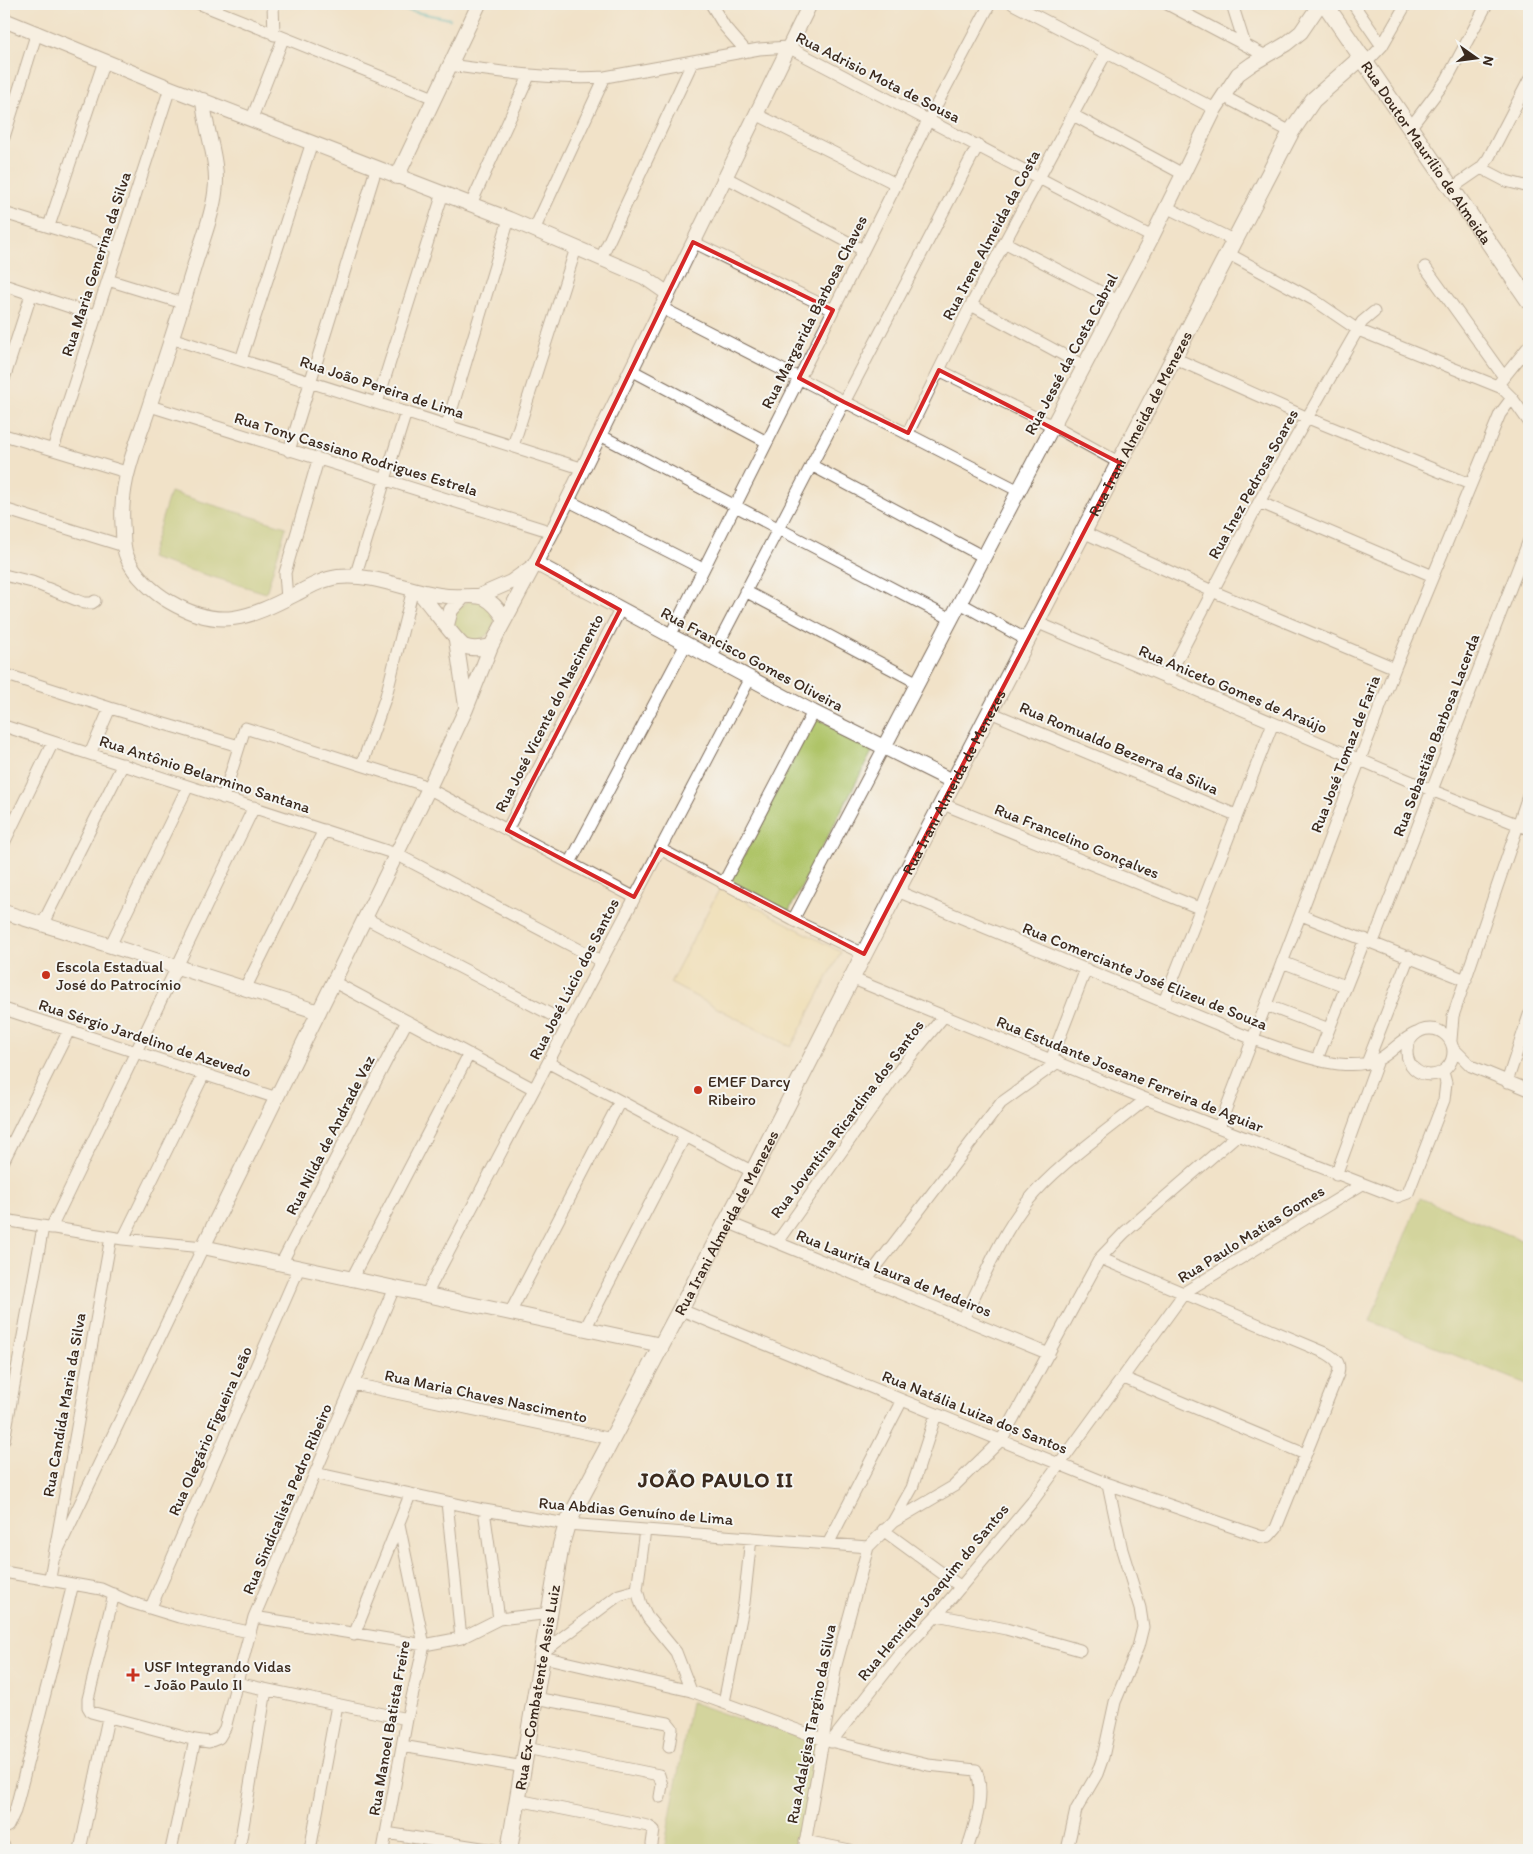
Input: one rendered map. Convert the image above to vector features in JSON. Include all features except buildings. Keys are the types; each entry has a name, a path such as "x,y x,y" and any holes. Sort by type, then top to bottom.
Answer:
{"main road":[{"name":"Rua Doutor Maurílio de Almeida","path":"1326,4 1529,301"},
{"name":"Rua Irani Almeida de Menezes","path":"567,1524 662,1345 679,1309 727,1222 851,978 1120,463 1230,246 1291,132 1313,100 1364,60"},
{"name":"Rua Ex-Combatente Assis Luiz","path":"509,1850 567,1524"}],"street":[{"path":"200,4 278,37 434,98"},
{"path":"252,118 278,37 273,4"},
{"path":"397,177 479,4"},
{"path":"711,4 725,27 746,51"},
{"path":"54,1558 203,1247 428,790 466,709 491,646 537,564 660,307 810,4"},
{"name":"Rua Margarida Barbosa Chaves","path":"670,636 896,184 990,4"},
{"path":"1013,4 1215,109"},
{"path":"1167,4 1266,56"},
{"path":"1232,4 1245,45"},
{"name":"Rua Jessé da Costa Cabral","path":"884,747 1152,237 1215,109 1238,74 1286,44 1301,32 1320,4"},
{"path":"1353,4 1382,46"},
{"path":"1364,60 1382,46 1406,4"},
{"path":"1410,128 1447,79 1487,4"},
{"path":"4,20 170,88 252,118 376,169 471,204 644,277 667,293"},
{"path":"4,137 37,32"},
{"name":"Rua Adrisio Mota de Sousa","path":"449,65 530,76 567,78 605,77 746,51 788,47 1152,237"},
{"name":"Rua Irene Almeida da Costa","path":"908,433 971,305 1004,242 1041,178 1106,53"},
{"path":"49,226 104,61"},
{"path":"600,258 693,61"},
{"path":"471,204 530,76"},
{"path":"534,230 605,77"},
{"path":"1452,188 1481,168 1488,159 1529,80"},
{"name":"Rua Maria Generina da Silva","path":"53,449 170,88"},
{"path":"1223,96 1291,132"},
{"path":"203,100 204,118 212,148 216,191 183,303 150,406 126,472 122,520 127,558 146,583 161,597 195,614 229,620 260,612 323,581 337,577 355,577 416,590 463,597 484,596 495,605 505,620"},
{"path":"756,114 896,184"},
{"path":"1073,115 1183,174"},
{"path":"241,360 312,142"},
{"path":"711,658 978,145"},
{"path":"1481,168 1506,181 1529,187"},
{"path":"288,451 376,169"},
{"path":"725,177 864,250"},
{"path":"377,403 443,193"},
{"path":"1166,207 1230,246 1358,330 1501,381"},
{"path":"4,213 118,248"},
{"path":"447,425 509,220"},
{"path":"693,242 833,310"},
{"path":"1004,242 1118,301"},
{"path":"513,446 576,248"},
{"path":"1425,267 1529,422"},
{"path":"108,280 183,303"},
{"path":"4,285 96,316"},
{"path":"4,379 6,362 32,294"},
{"path":"971,305 1084,366"},
{"path":"660,307 1019,491"},
{"name":"Rua Inez Pedrosa Soares","path":"1167,679 1259,502 1358,330 1367,316 1374,312"},
{"name":"Rua João Pereira de Lima","path":"171,338 584,468"},
{"path":"1501,381 1529,346"},
{"path":"1174,358 1308,418 1470,484"},
{"path":"631,370 767,442"},
{"path":"939,370 1053,426 1120,463"},
{"name":"Rua José Tomaz de Faria","path":"1219,1128 1395,668 1470,484 1504,407 1512,398"},
{"name":"Rua Tony Cassiano Rodrigues Estrela","path":"150,406 385,482 552,532"},
{"path":"355,577 406,412"},
{"path":"4,435 126,472"},
{"path":"600,435 952,619"},
{"path":"287,598 285,574 318,460"},
{"path":"811,465 984,557"},
{"path":"567,500 703,569"},
{"path":"1259,502 1433,576"},
{"path":"4,509 124,546"},
{"path":"1083,532 1212,591 1395,668"},
{"name":"Rua Sebastião Barbosa Lacerda","path":"1317,1060 1345,986 1369,940 1432,790 1529,540"},
{"path":"479,596 511,582 537,564"},
{"name":"Rua Francisco Gomes Oliveira","path":"537,564 813,712 954,782"},
{"path":"4,575 32,582 84,603 92,604 95,601"},
{"path":"416,590 447,625 456,640 466,709"},
{"path":"362,764 386,696 416,590"},
{"path":"746,591 918,683"},
{"path":"447,625 451,610 463,597"},
{"path":"960,603 1026,640"},
{"name":"Rua José Vicente do Nascimento","path":"506,830 620,610"},
{"name":"Rua Aniceto Gomes de Araújo","path":"1036,622 1432,790 1524,826"},
{"path":"456,640 465,646 474,648 491,646"},
{"path":"570,863 686,644"},
{"path":"4,674 239,746"},
{"name":"Rua José Lúcio dos Santos","path":"426,1295 750,678"},
{"path":"90,754 110,708"},
{"path":"723,884 813,712"},
{"name":"Rua Romualdo Bezerra da Silva","path":"990,712 1236,815"},
{"path":"1164,1002 1199,908 1273,723"},
{"name":"Rua Antônio Belarmino Santana","path":"4,726 396,854 600,961"},
{"path":"223,798 245,728 409,779 634,897"},
{"path":"4,843 53,742"},
{"path":"793,920 884,747"},
{"path":"42,925 123,764"},
{"path":"110,946 188,786"},
{"path":"1446,1069 1454,1054 1452,1044 1453,1016 1524,826 1529,793"},
{"name":"Rua Francelino Gonçalves","path":"943,804 1199,908"},
{"path":"4,1440 47,1227 178,966 254,808"},
{"path":"245,989 324,830"},
{"path":"660,849 723,884 864,954"},
{"name":"Rua Comerciante José Elizeu de Souza","path":"897,891 1253,1038 1317,1060 1336,1063 1377,1059 1408,1062"},
{"path":"4,912 319,1012"},
{"path":"1300,915 1369,940 1466,980"},
{"path":"365,918 569,1024"},
{"path":"1336,1175 1377,1059 1409,956"},
{"path":"1282,962 1345,986"},
{"path":"866,1280 1001,1103 1054,1061 1086,969"},
{"name":"Rua Estudante Joseane Ferreira de Aguiar","path":"851,978 1146,1099 1361,1185 1397,1197 1408,1193 1422,1162 1446,1095 1446,1069"},
{"path":"334,982 534,1089"},
{"path":"1266,1005 1329,1030"},
{"name":"Rua Sérgio Jardelino de Azevedo","path":"4,1010 277,1098"},
{"path":"1507,1082 1529,1015"},
{"name":"Rua Joventina Ricardina dos Santos","path":"777,1242 886,1089 944,1016"},
{"path":"1377,1059 1406,1037 1431,1029 1453,1016"},
{"name":"Rua Nilda de Andrade Vaz","path":"281,1264 407,1021"},
{"path":"1431,1029 1439,1030 1471,1066 1529,1090"},
{"path":"4,1160 69,1030"},
{"path":"1416,1034 1407,1046 1408,1062 1421,1074 1432,1076 1446,1069 1471,1066"},
{"path":"351,1280 468,1054"},
{"path":"549,1063 753,1172"},
{"path":"123,1239 204,1074"},
{"path":"963,1319 1011,1224 1028,1200 1054,1175 1146,1099"},
{"path":"510,1313 620,1101"},
{"path":"868,1547 893,1522 954,1486 1002,1439 1100,1258 1125,1232 1237,1135"},
{"path":"585,1329 685,1136"},
{"name":"Rua Paulo Matias Gomes","path":"1060,1464 1185,1292 1361,1185"},
{"path":"4,1220 123,1239 203,1247 662,1345"},
{"name":"Rua Laurita Laura de Medeiros","path":"727,1222 1049,1354"},
{"name":"Rua Candida Maria da Silva","path":"50,1578 110,1237"},
{"path":"1100,1258 1185,1292 1326,1354 1338,1362 1340,1366 1305,1454 1124,1378"},
{"name":"Rua Olegário Figueira Leão","path":"151,1607 299,1268"},
{"name":"Rua Sindicalista Pedro Ribeiro","path":"195,1740 215,1741 222,1735 254,1617 394,1288"},
{"name":"Rua Natália Luiza dos Santos","path":"679,1309 1002,1439 1108,1484 1262,1537 1269,1536 1276,1528 1305,1454"},
{"name":"Rua Maria Chaves Nascimento","path":"354,1384 612,1439"},
{"path":"828,1544 902,1400"},
{"path":"893,1522 912,1488 936,1414"},
{"name":"Rua Henrique Joaquim do Santos","path":"827,1741 898,1656 937,1615 1060,1464"},
{"name":"Rua Abdias Genuíno de Lima","path":"315,1473 484,1510 567,1524 868,1547"},
{"path":"1067,1850 1076,1810 1103,1757 1115,1702 1138,1647 1143,1627 1140,1608 1122,1550 1108,1484"},
{"path":"354,1635 410,1494"},
{"path":"447,1502 461,1638"},
{"path":"484,1510 499,1620"},
{"name":"Rua Manoel Batista Freire","path":"383,1850 406,1719 424,1645 398,1524"},
{"path":"645,1530 637,1590 648,1618 676,1652 691,1691"},
{"path":"883,1530 960,1587"},
{"path":"724,1702 744,1602 751,1538"},
{"name":"Rua Adalgisa Targino da Silva","path":"804,1846 827,1741 836,1665 868,1547"},
{"path":"4,1574 50,1578 114,1594 130,1602 180,1617 250,1632"},
{"path":"4,1828 8,1826 15,1811 73,1584"},
{"path":"543,1655 618,1596 637,1590"},
{"path":"114,1594 88,1699 88,1707 91,1712 108,1718 195,1740 171,1850"},
{"path":"254,1617 354,1635 424,1645 461,1638 499,1620 551,1613"},
{"path":"937,1615 1006,1629 1080,1650"},
{"path":"543,1655 691,1691 827,1741 928,1765 976,1770 980,1786 980,1797 967,1850"},
{"path":"236,1683 406,1719"},
{"path":"239,1850 266,1690"},
{"path":"535,1698 668,1723 672,1728 669,1746"},
{"path":"310,1850 337,1704"},
{"path":"80,1850 108,1718"},
{"path":"402,1746 524,1767"},
{"path":"526,1748 659,1775 662,1780 660,1797"},
{"path":"518,1800 648,1826 654,1830 652,1844"},
{"path":"386,1833 494,1850"},
{"path":"4,1846 5,1850"},
{"path":"804,1846 850,1850"}],"highlighted area":[{"path":"693,242 833,310 799,378 844,402 908,433 939,370 1120,463 864,954 660,849 634,897 507,830 620,610 537,564"}],"green space":[{"path":"170,492 286,527 266,593 150,558"},
{"path":"474,597 495,613 495,622 487,635 474,641 460,636 454,629 452,613"},
{"path":"815,717 874,748 789,911 731,881"},
{"path":"1420,1198 1529,1243 1529,1385 1370,1321"},
{"path":"691,1702 736,1718 820,1743 801,1850 664,1850"}],"sand":[{"path":"720,888 841,952 791,1047 670,983"}],"waterway":[{"path":"360,4 385,6 450,19"}],"place":[{"name":"Escola Estadual José do Patrocínio","path":"46,975"},
{"name":"EMEF Darcy Ribeiro","path":"698,1090"},
{"name":"USF Integrando Vidas - João Paulo II","path":"133,1675"}],"district":[{"name":"JOÃO PAULO II","path":"716,1479"}]}
